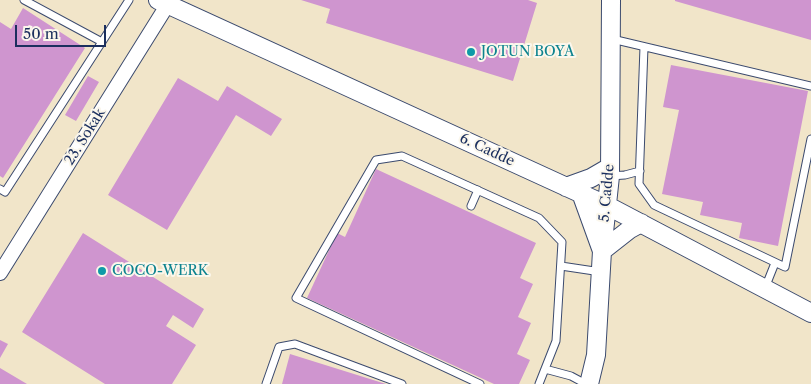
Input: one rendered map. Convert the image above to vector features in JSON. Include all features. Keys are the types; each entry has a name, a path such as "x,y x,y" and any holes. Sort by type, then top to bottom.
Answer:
{"street":[{"name":"5. Cadde","path":"588,384 596,355 602,251 610,172 611,0"},
{"name":"6. Cadde","path":"164,1 606,205 811,313"},
{"name":"23. Sokak","path":"0,273 164,1"},
{"path":"610,172 591,178 574,190 602,251 630,229 641,223"}],"lane":[{"path":"24,0 102,42"},
{"path":"0,189 5,192 129,0"},
{"path":"611,39 811,86"},
{"path":"644,47 639,184 654,205 784,267 811,139"},
{"path":"480,384 296,298 376,160 402,156 539,218 562,242 556,341 539,384"},
{"path":"610,172 625,175 640,171"},
{"path":"471,206 478,190"},
{"path":"765,289 774,263"},
{"path":"561,266 602,272"},
{"path":"266,384 278,346 295,344 402,384"},
{"path":"545,369 571,376 588,384"}],"building":[{"name":"JOTUN BOYA","path":"301,0 528,0 537,3 513,81 326,23 330,9"},
{"path":"675,0 811,0 811,40 675,1"},
{"path":"23,8 85,48 3,178 0,176 0,22 11,29"},
{"path":"671,65 808,91 778,246 739,238 742,223 700,215 703,202 662,194 679,110 663,107"},
{"path":"88,76 99,82 76,121 65,115"},
{"path":"178,78 218,101 227,86 282,119 271,136 236,115 167,230 108,195"},
{"path":"376,169 536,243 520,278 533,284 518,317 531,323 517,354 530,360 519,384 494,384 307,298 337,233 345,237"},
{"name":"COCO-WERK","path":"83,233 204,309 193,328 173,315 166,326 196,345 172,384 105,384 22,332"},
{"path":"0,340 8,344 0,358"},
{"path":"290,354 386,384 282,384"},
{"path":"0,368 27,384 0,384"}],"place":[{"name":"JOTUN BOYA","path":"471,52"},
{"name":"COCO-WERK","path":"102,271"}]}
